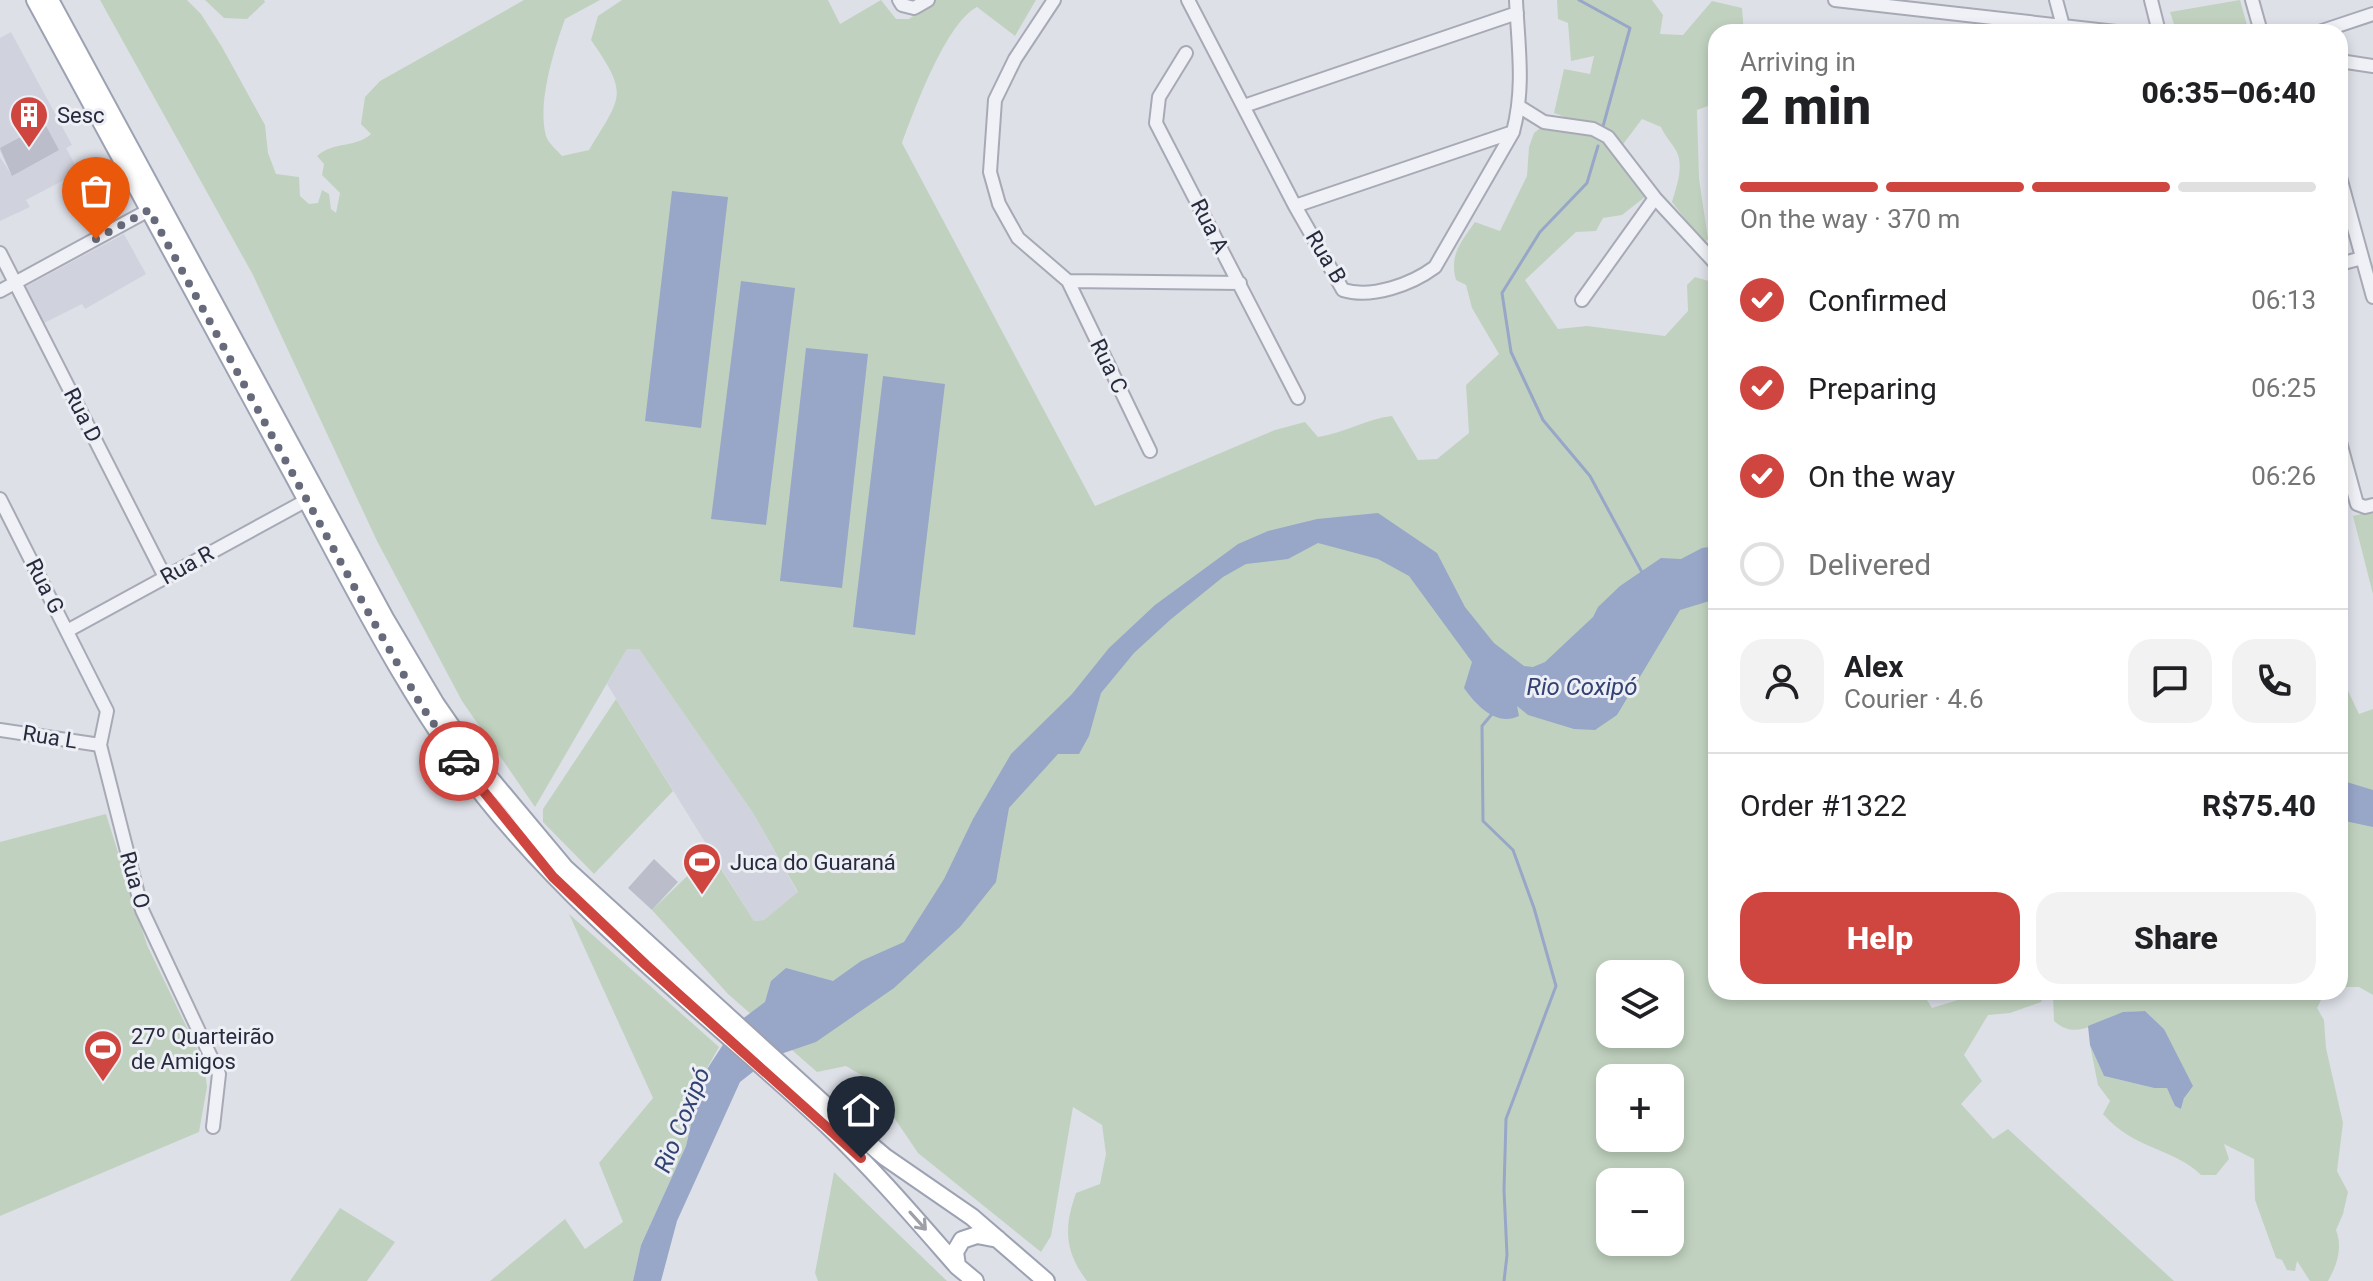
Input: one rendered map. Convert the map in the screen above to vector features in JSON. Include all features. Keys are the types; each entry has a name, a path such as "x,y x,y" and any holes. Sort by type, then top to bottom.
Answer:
{"main road":[{"path":"35,0 421,705 484,795 553,877 705,1018 885,1157 999,1239 1046,1281"},
{"path":"50,0 385,618 436,704 494,786 565,868 808,1098 957,1266 975,1281"},
{"path":"957,1266 955,1252 962,1240 977,1235 999,1239"}],"street":[{"path":"899,0 902,5 914,8 928,0"},
{"path":"1054,0 1015,59 995,100 990,172 999,204 1018,238 1068,281 1240,283"},
{"path":"1835,0 2007,24"},
{"path":"2056,0 2062,24"},
{"path":"2151,0 2157,24"},
{"path":"2252,0 2259,24"},
{"name":"Rua B","path":"1191,1 1295,206 1343,290 1374,293 1423,276 1442,259 1513,132"},
{"path":"1244,106 1516,6 1522,79 1520,107 1513,132 1295,206"},
{"path":"2343,24 2373,14"},
{"name":"Rua A","path":"1186,53 1159,97 1156,123 1298,398"},
{"path":"2348,62 2373,66"},
{"path":"1520,107 1544,122 1593,129 1608,137 1655,198 1708,255"},
{"path":"1582,300 1655,198"},
{"path":"2348,206 2373,297"},
{"path":"0,291 149,210"},
{"name":"Rua D","path":"0,253 165,577"},
{"path":"2348,262 2362,258"},
{"name":"Rua C","path":"1068,281 1150,451"},
{"path":"2348,471 2357,504 2365,507 2373,505"},
{"name":"Rua G","path":"0,499 67,631"},
{"name":"Rua R","path":"67,631 307,500"},
{"name":"Rua O","path":"67,631 107,711 100,745 142,910 219,1074 213,1127"},
{"name":"Rua L","path":"0,730 100,745"}],"shaded area":[{"path":"11,32 72,145 66,148 79,172 26,200 30,207 0,221 0,157 11,174 0,151 0,38"},
{"path":"124,234 146,274 85,309 82,304 42,324 23,288"},
{"path":"627,649 639,649 753,813 798,893 764,920 754,921 607,684"}],"green space":[{"path":"100,0 187,0 201,14 222,47 265,125 268,153 276,174 299,177 300,196 309,204 318,203 322,190 329,194 331,209 336,213 340,193 322,175 324,164 317,156 330,148 359,141 371,134 361,124 365,97 380,81 524,0 600,0 565,19 552,61 545,93 544,123 547,139 562,156 589,150 614,106 616,84 591,40 598,16 622,0 828,0 840,24 881,0 896,19 909,19 935,0 1036,0 1015,36 977,7 965,16 933,68 902,143 1095,506 1275,430 1305,422 1318,437 1392,416 1418,460 1437,459 1469,433 1466,385 1499,354 1472,308 1466,285 1456,280 1454,263 1458,249 1475,222 1500,231 1527,176 1529,147 1534,133 1544,125 1586,125 1554,113 1564,69 1590,74 1594,56 1571,61 1568,23 1558,19 1557,0 1652,0 1663,15 1660,34 1683,35 1712,1 1742,8 1743,24 1708,24 1708,106 1697,110 1699,179 1708,239 1704,244 1672,202 1679,173 1677,152 1661,127 1642,119 1618,151 1645,197 1622,215 1603,218 1596,231 1576,232 1525,280 1558,329 1587,326 1665,336 1688,311 1687,285 1695,277 1708,281 1708,1000 1927,1000 1932,1008 1958,1000 2042,1000 2010,1013 1988,1015 1964,1055 1982,1081 1961,1104 1993,1139 2008,1129 2174,1281 1087,1281 1070,1249 1069,1217 1076,1193 1100,1184 1106,1154 1102,1125 1073,1107 1051,1236 1041,1252 918,1153 868,1079 846,1066 817,1072 728,994 652,910 711,853 754,921 764,920 798,892 753,813 639,649 627,649 535,807 462,701 377,541 253,275"},
{"path":"205,0 265,2 247,19 224,18"},
{"path":"2240,0 2247,24 2174,24 2170,12"},
{"path":"2373,511 2373,594 2353,516"},
{"path":"2348,691 2359,714 2373,709 2373,995 2359,987 2348,987"},
{"path":"616,699 673,791 594,874 543,822 543,809"},
{"name":"27º Quarteirão de Amigos","path":"106,814 147,945 204,1063 207,1087 199,1132 0,1216 0,842"},
{"path":"569,914 719,1047 702,1077 686,1146 641,1245 633,1281 490,1281 565,1219 585,1249 623,1222 599,1163 653,1098"},
{"path":"2053,1000 2321,1000 2317,1008 2324,1020 2326,1048 2343,1123 2337,1171 2348,1192 2336,1230 2339,1250 2328,1281 2310,1281 2297,1261 2295,1271 2287,1270 2282,1260 2276,1258 2255,1200 2254,1159 2224,1144 2229,1159 2216,1175 2201,1175 2178,1159 2127,1135 2103,1114 2110,1101 2098,1085 2090,1045 2104,1076 2154,1088 2168,1088 2175,1106 2181,1109 2184,1098 2164,1029 2145,1011 2122,1013 2078,1030 2062,1027 2054,1021"},
{"path":"834,1172 947,1281 818,1281 815,1273"},
{"path":"340,1208 395,1242 367,1281 290,1281"}],"water":[{"path":"672,191 728,197 701,428 645,421"},
{"path":"741,281 795,288 766,525 711,519"},
{"path":"806,348 868,354 842,588 780,581"},
{"path":"883,376 945,384 915,635 853,627"},
{"name":"Rio Coxipó","path":"1378,513 1437,553 1465,607 1494,643 1524,666 1533,667 1545,662 1593,617 1598,607 1620,586 1661,558 1681,559 1708,547 1708,601 1680,610 1617,715 1595,730 1574,729 1528,715 1517,706 1519,716 1502,719 1474,701 1464,688 1472,662 1409,576 1378,559 1318,543 1288,559 1246,564 1223,577 1134,653 1101,693 1089,736 1079,754 1058,754 1009,808 996,882 960,927 894,988 816,1042 772,1057 740,1082 677,1221 661,1281 633,1281 641,1245 686,1146 702,1077 737,1023 765,1002 771,981 786,968 833,981 861,961 904,942 944,879 973,819 1011,754 1072,694 1109,648 1155,605 1238,544 1268,531 1317,519"},
{"path":"2348,782 2373,790 2373,827 2348,822"},
{"path":"2145,1011 2164,1029 2193,1086 2184,1098 2181,1109 2175,1106 2167,1088 2154,1088 2104,1076 2090,1045 2088,1026 2123,1012"}],"building":[{"name":"Sesc","path":"45,124 59,150 12,176 0,148"},
{"path":"654,859 678,882 652,910 628,888"}],"waterway":[{"path":"1579,0 1630,28 1602,130"},
{"path":"1598,146 1587,183 1540,232 1502,293 1511,352 1543,420 1590,476 1644,576"},
{"path":"1492,714 1482,726 1483,821 1513,850 1534,908 1556,986 1506,1119 1504,1190 1507,1255 1504,1281"}],"way so far":[{"path":"96,239 149,210 363,603 421,705 459,761"}],"place":[{"name":"Sesc","path":"29,149"},
{"name":"Juca do Guaraná","path":"702,896"},
{"name":"27º Quarteirão de Amigos","path":"103,1083"}],"route":[{"path":"459,761 553,877 608,931 861,1158"}]}
